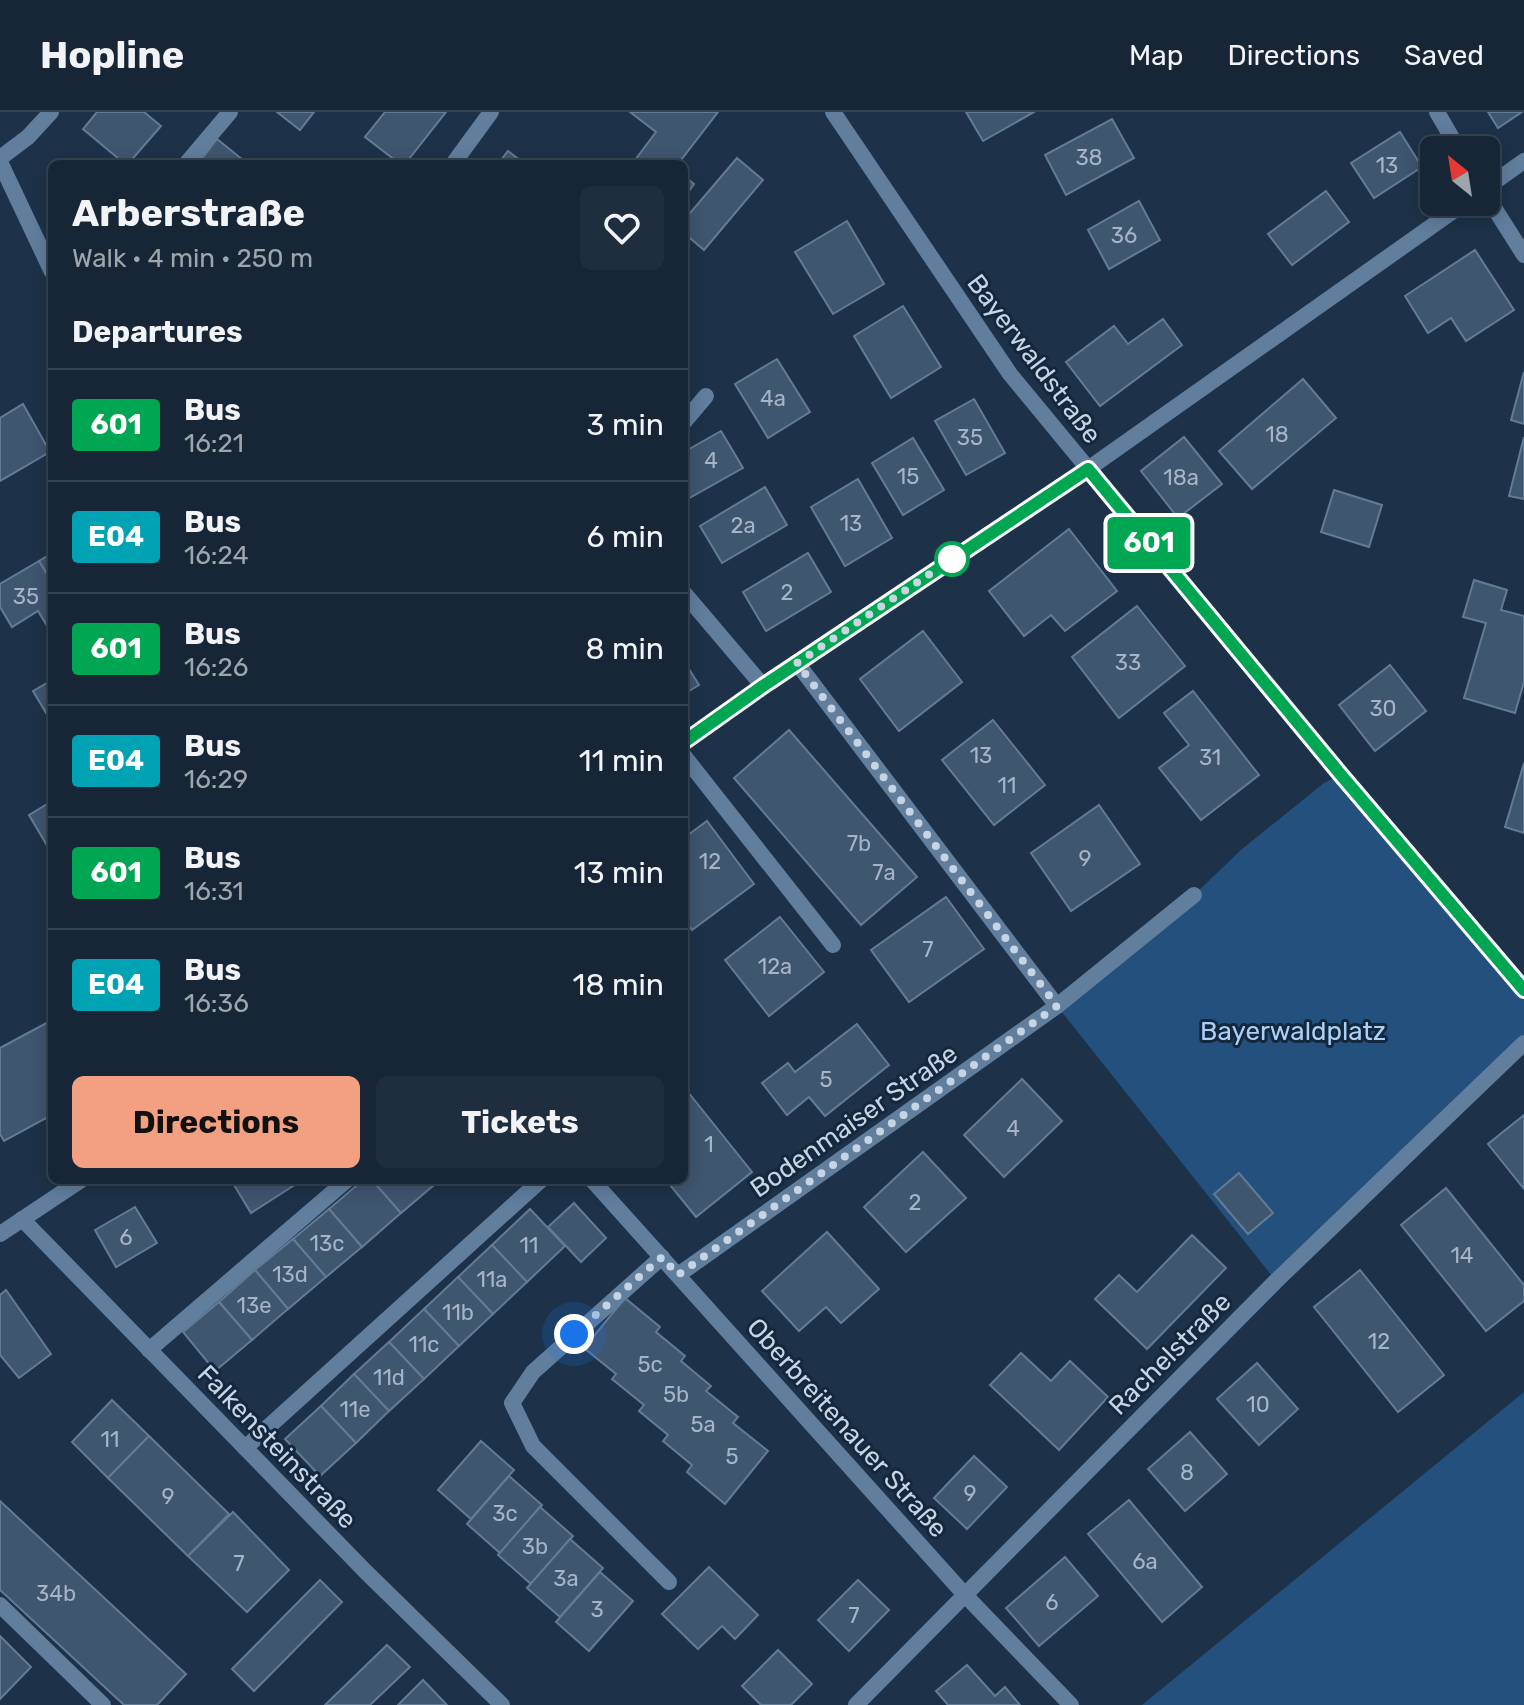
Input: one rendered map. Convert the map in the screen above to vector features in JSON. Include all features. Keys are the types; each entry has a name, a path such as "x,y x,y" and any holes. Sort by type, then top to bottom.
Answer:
{"street":[{"path":"48,263 0,160 28,137 51,112"},
{"path":"189,160 230,112"},
{"path":"456,160 491,112"},
{"name":"Bayerwaldstraße","path":"833,112 1010,374 1351,787 1524,990"},
{"path":"1437,112 1451,136"},
{"path":"1500,178 1524,161"},
{"path":"688,739 1088,469 1446,216"},
{"path":"1499,216 1524,255"},
{"path":"688,417 706,396"},
{"path":"688,598 763,686"},
{"path":"797,663 1057,1006"},
{"path":"688,761 833,945"},
{"name":"Bodenmaiser Straße","path":"678,1275 1057,1006 1194,895"},
{"name":"Rachelstraße","path":"856,1705 1276,1281 1524,1043"},
{"path":"0,1234 75,1184"},
{"path":"149,1350 342,1184"},
{"path":"245,1448 537,1184"},
{"name":"Oberbreitenauer Straße","path":"596,1184 965,1595 1071,1705"},
{"name":"Falkensteinstraße","path":"22,1219 502,1705"},
{"path":"662,1257 533,1372 512,1403 533,1446 669,1582"},
{"path":"0,1605 103,1705"}],"green space":[{"name":"Bayerwaldplatz","path":"1341,775 1524,990 1524,1043 1276,1281 1057,1006 1194,895 1242,849 1324,783"},
{"path":"1524,1392 1524,1705 1142,1705"}],"building":[{"path":"97,112 144,112 161,126 131,160 120,160 83,129"},
{"path":"277,112 314,112 300,130"},
{"path":"385,112 446,112 408,160 395,160 365,137"},
{"path":"630,112 718,112 681,160 635,160 656,132"},
{"path":"966,112 1034,112 983,141"},
{"path":"1488,112 1522,112 1498,128"},
{"path":"1112,119 1134,158 1066,195 1045,155"},
{"path":"1400,132 1420,168 1374,198 1351,163"},
{"path":"217,139 243,160 201,160"},
{"path":"508,151 520,160 501,160"},
{"path":"737,158 763,180 704,250 688,236 688,215"},
{"path":"1326,191 1349,222 1292,265 1268,234"},
{"path":"1139,201 1160,240 1109,269 1088,230"},
{"path":"847,221 884,284 833,314 795,252"},
{"path":"1475,250 1514,310 1466,341 1451,318 1428,333 1405,296"},
{"path":"903,306 941,367 891,398 854,336"},
{"path":"1163,319 1182,345 1100,406 1066,362 1114,326 1128,344"},
{"path":"777,359 810,412 768,438 735,384"},
{"path":"1524,372 1524,424 1511,420"},
{"path":"1303,379 1336,418 1252,489 1219,451"},
{"path":"974,399 1005,453 966,475 935,421"},
{"path":"23,404 48,453 0,481 0,418"},
{"path":"721,431 743,468 688,499 688,450"},
{"path":"1184,437 1222,484 1178,518 1141,471"},
{"path":"1524,437 1524,499 1509,496"},
{"path":"913,438 944,490 903,515 872,463"},
{"path":"858,479 892,538 845,566 811,507"},
{"path":"765,487 787,525 722,563 700,526"},
{"path":"1334,490 1382,505 1369,547 1321,532"},
{"path":"1069,529 1117,591 1065,631 1051,615 1024,636 989,591"},
{"path":"808,553 831,592 766,631 743,592"},
{"path":"48,555 48,576 39,561"},
{"path":"39,561 48,576 48,627 38,611 12,627 0,607 0,584"},
{"path":"1474,580 1507,590 1501,610 1524,616 1524,682 1515,713 1464,698 1486,623 1463,617"},
{"path":"1137,606 1185,666 1119,718 1072,657"},
{"path":"923,631 962,682 899,731 860,679"},
{"path":"1390,665 1426,711 1375,751 1339,705"},
{"path":"688,667 699,685 688,692"},
{"path":"48,682 48,716 33,691"},
{"path":"1193,691 1259,775 1201,820 1159,768 1189,745 1164,713"},
{"path":"993,720 1045,785 994,825 942,760"},
{"path":"789,730 917,877 861,925 734,778"},
{"path":"1524,763 1524,833 1505,827"},
{"path":"48,803 48,847 29,815"},
{"path":"1099,805 1140,864 1071,911 1031,853"},
{"path":"707,821 754,884 692,930 688,924 688,835"},
{"path":"946,897 984,949 909,1002 871,950"},
{"path":"780,917 824,972 769,1016 725,960"},
{"path":"48,1022 48,1117 4,1141 0,1134 0,1048"},
{"path":"857,1024 889,1065 825,1116 809,1097 787,1115 762,1083 788,1063 795,1072"},
{"path":"1022,1079 1062,1121 1004,1177 964,1135"},
{"path":"688,1092 752,1172 696,1217 669,1184 688,1184"},
{"path":"1524,1115 1524,1189 1488,1144"},
{"path":"923,1152 966,1198 906,1252 864,1207"},
{"path":"1239,1173 1273,1213 1248,1234 1214,1194"},
{"path":"233,1184 292,1184 293,1186 251,1213"},
{"path":"358,1184 376,1184 401,1213 362,1247 329,1209"},
{"path":"376,1184 435,1184 401,1213"},
{"path":"1446,1188 1524,1285 1524,1301 1486,1331 1401,1225"},
{"path":"574,1203 606,1238 581,1262 548,1227"},
{"path":"135,1207 157,1243 116,1267 95,1230"},
{"path":"329,1209 362,1247 326,1277 293,1239"},
{"path":"530,1209 565,1246 527,1282 492,1245"},
{"path":"827,1232 879,1289 841,1323 826,1307 799,1331 762,1291"},
{"path":"1192,1235 1226,1268 1147,1349 1095,1299 1119,1275 1137,1292"},
{"path":"293,1239 326,1277 288,1309 255,1270"},
{"path":"492,1245 527,1282 493,1314 458,1277"},
{"path":"255,1270 288,1309 252,1340 219,1302"},
{"path":"1360,1270 1444,1375 1398,1412 1314,1307"},
{"path":"458,1277 493,1314 459,1346 424,1309"},
{"path":"6,1290 51,1354 19,1378 0,1355 0,1295"},
{"path":"625,1298 660,1327 656,1332 685,1356 681,1361 711,1386 706,1391 738,1417 733,1423 768,1451 725,1504 687,1472 692,1465 663,1441 668,1435 639,1411 644,1405 612,1379 616,1374 584,1348"},
{"path":"219,1302 252,1340 215,1371 183,1332"},
{"path":"424,1309 459,1346 424,1379 389,1342"},
{"path":"389,1342 424,1379 389,1411 354,1374"},
{"path":"1021,1353 1051,1381 1070,1361 1108,1397 1059,1450 990,1385"},
{"path":"1257,1363 1298,1409 1259,1445 1217,1399"},
{"path":"354,1374 389,1411 356,1443 321,1406"},
{"path":"112,1400 149,1436 108,1478 72,1442"},
{"path":"321,1406 356,1443 320,1476 285,1439"},
{"path":"1190,1432 1227,1474 1185,1511 1148,1469"},
{"path":"149,1436 229,1514 188,1556 108,1478"},
{"path":"481,1441 514,1470 471,1519 438,1490"},
{"path":"974,1456 1007,1487 967,1529 934,1498"},
{"path":"509,1476 542,1505 500,1553 467,1524"},
{"path":"1129,1500 1202,1587 1162,1622 1088,1534"},
{"path":"0,1501 186,1674 157,1705 124,1705 0,1590"},
{"path":"540,1507 573,1536 531,1584 498,1555"},
{"path":"233,1512 289,1570 247,1612 188,1556"},
{"path":"570,1539 603,1568 560,1617 527,1588"},
{"path":"1065,1557 1098,1596 1039,1646 1006,1608"},
{"path":"709,1567 758,1615 735,1639 722,1626 698,1649 662,1614"},
{"path":"600,1572 633,1601 589,1651 556,1622"},
{"path":"320,1580 342,1602 254,1691 232,1669"},
{"path":"858,1580 889,1610 849,1651 818,1620"},
{"path":"0,1636 31,1667 0,1699"},
{"path":"387,1645 410,1667 370,1705 325,1705"},
{"path":"778,1650 812,1684 791,1705 761,1705 742,1686"},
{"path":"967,1665 995,1696 1005,1687 1020,1705 948,1705 936,1691"},
{"path":"423,1680 447,1705 398,1705"}],"bus line":[{"name":"601","path":"688,739 1088,469 1524,990"}],"route":[{"path":"574,1334 662,1257 678,1275 1057,1006 797,663 952,559"}]}
